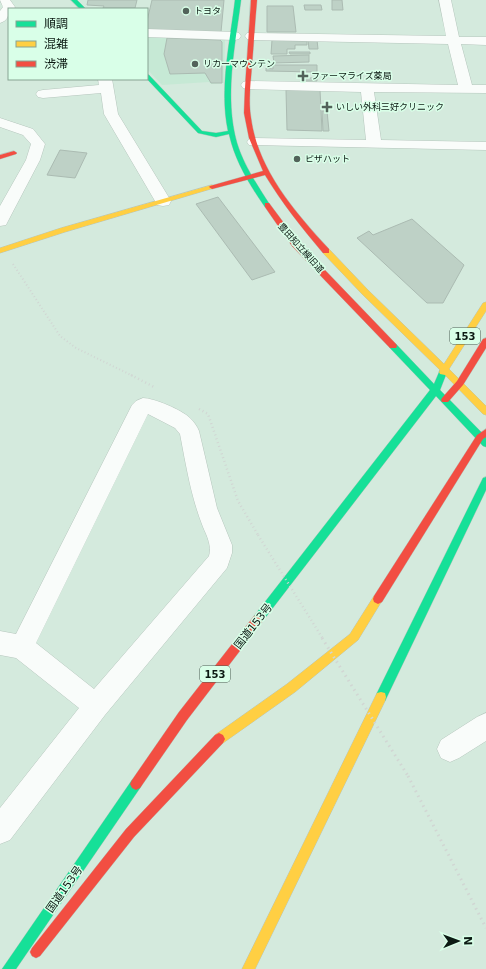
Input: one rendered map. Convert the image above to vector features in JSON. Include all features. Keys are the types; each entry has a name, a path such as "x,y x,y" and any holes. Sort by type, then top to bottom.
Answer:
{"main road":[{"path":"74,0 82,8"},
{"name":"豊田知立線旧道","path":"238,0 229,90 231,132 237,152 250,176 274,217 295,244 445,400 484,437"},
{"name":"豊田知立線旧道","path":"254,0 248,85 248,120 254,142 266,172 275,189 352,281 460,383 486,412"},
{"path":"148,77 200,132 216,135 231,132"},
{"path":"1,248 266,172"},
{"name":"国道153号","path":"8,969 183,716 436,389 444,368 486,305"},
{"name":"153","path":"445,400 460,383 486,341"},
{"path":"33,957 130,833 216,741 291,688 354,637 484,437"},
{"path":"248,969 486,481"}],"street":[{"path":"445,0 453,40 466,89"},
{"path":"0,18 8,8"},
{"path":"148,34 235,36"},
{"path":"251,36 486,40"},
{"path":"43,94 105,84 111,114 163,201"},
{"path":"248,85 486,90"},
{"path":"367,88 374,144"},
{"path":"0,122 28,132 38,144 33,160 0,221"},
{"path":"0,132 18,138 24,146 21,150 7,155"},
{"path":"254,142 486,146"},
{"path":"0,830 96,706 219,561 221,553 220,545 206,508 189,431 182,422 152,406 143,406 139,411 11,645 96,706"},
{"path":"450,749 486,726"}],"path":[{"path":"258,535 408,776 486,928"}],"shaded area":[{"path":"148,37 225,38 224,83 211,84 209,82 162,85 148,70"}],"building":[{"path":"88,0 137,0 135,8 103,8 104,6 87,5"},
{"name":"トヨタ","path":"152,0 224,0 221,32 148,31 148,17"},
{"path":"332,0 342,0 343,10 332,10"},
{"path":"304,5 321,5 322,10 305,10"},
{"path":"267,6 293,6 296,32 267,32"},
{"name":"リカーマウンテン","path":"167,38 220,40 222,42 222,83 211,83 205,73 170,74 164,54"},
{"path":"272,40 307,41 307,45 295,45 295,49 287,49 287,54 271,54"},
{"path":"308,40 317,40 318,49 309,49"},
{"path":"289,52 310,52 310,54 290,54"},
{"path":"309,55 309,62 274,63 273,56"},
{"path":"273,65 317,65 317,72 266,71 266,68 273,69"},
{"path":"302,78 317,78 317,81 302,81"},
{"path":"286,90 320,90 322,131 287,130"},
{"path":"322,111 327,111 329,131 323,131"},
{"path":"60,150 87,153 75,178 47,175"},
{"path":"218,197 275,272 252,280 196,204"},
{"path":"412,219 464,265 443,303 427,303 357,238 369,231 373,235"}],"traffic: fast":[{"path":"74,0 82,8"},
{"path":"238,0 229,72 228,109 230,126 240,160 267,205"},
{"path":"148,77 200,132 216,135 231,132"},
{"path":"393,346 486,443"},
{"path":"258,619 436,389 443,372"},
{"path":"381,697 486,481"},
{"path":"8,969 136,784"}],"traffic: slow":[{"path":"0,251 63,230 212,187"},
{"path":"326,251 345,272 447,371 486,412"},
{"path":"443,372 486,305"},
{"path":"219,739 291,688 354,637 378,599"},
{"path":"248,969 381,697"}],"traffic: jam":[{"path":"254,0 247,101 248,119 252,138 258,156 277,190 301,222 326,251"},
{"path":"0,157 14,153"},
{"path":"212,187 263,173"},
{"path":"267,205 295,244 393,346"},
{"path":"445,400 460,383 486,341"},
{"path":"378,599 480,437 486,432"},
{"path":"136,784 183,716 258,619"},
{"path":"36,952 130,833 219,739"}],"place":[{"name":"トヨタ","path":"186,11"},
{"name":"リカーマウンテン","path":"195,64"},
{"name":"ファーマライズ薬局","path":"303,76"},
{"name":"いしい外科三好クリニック","path":"327,107"},
{"name":"ピザハット","path":"297,159"}]}
